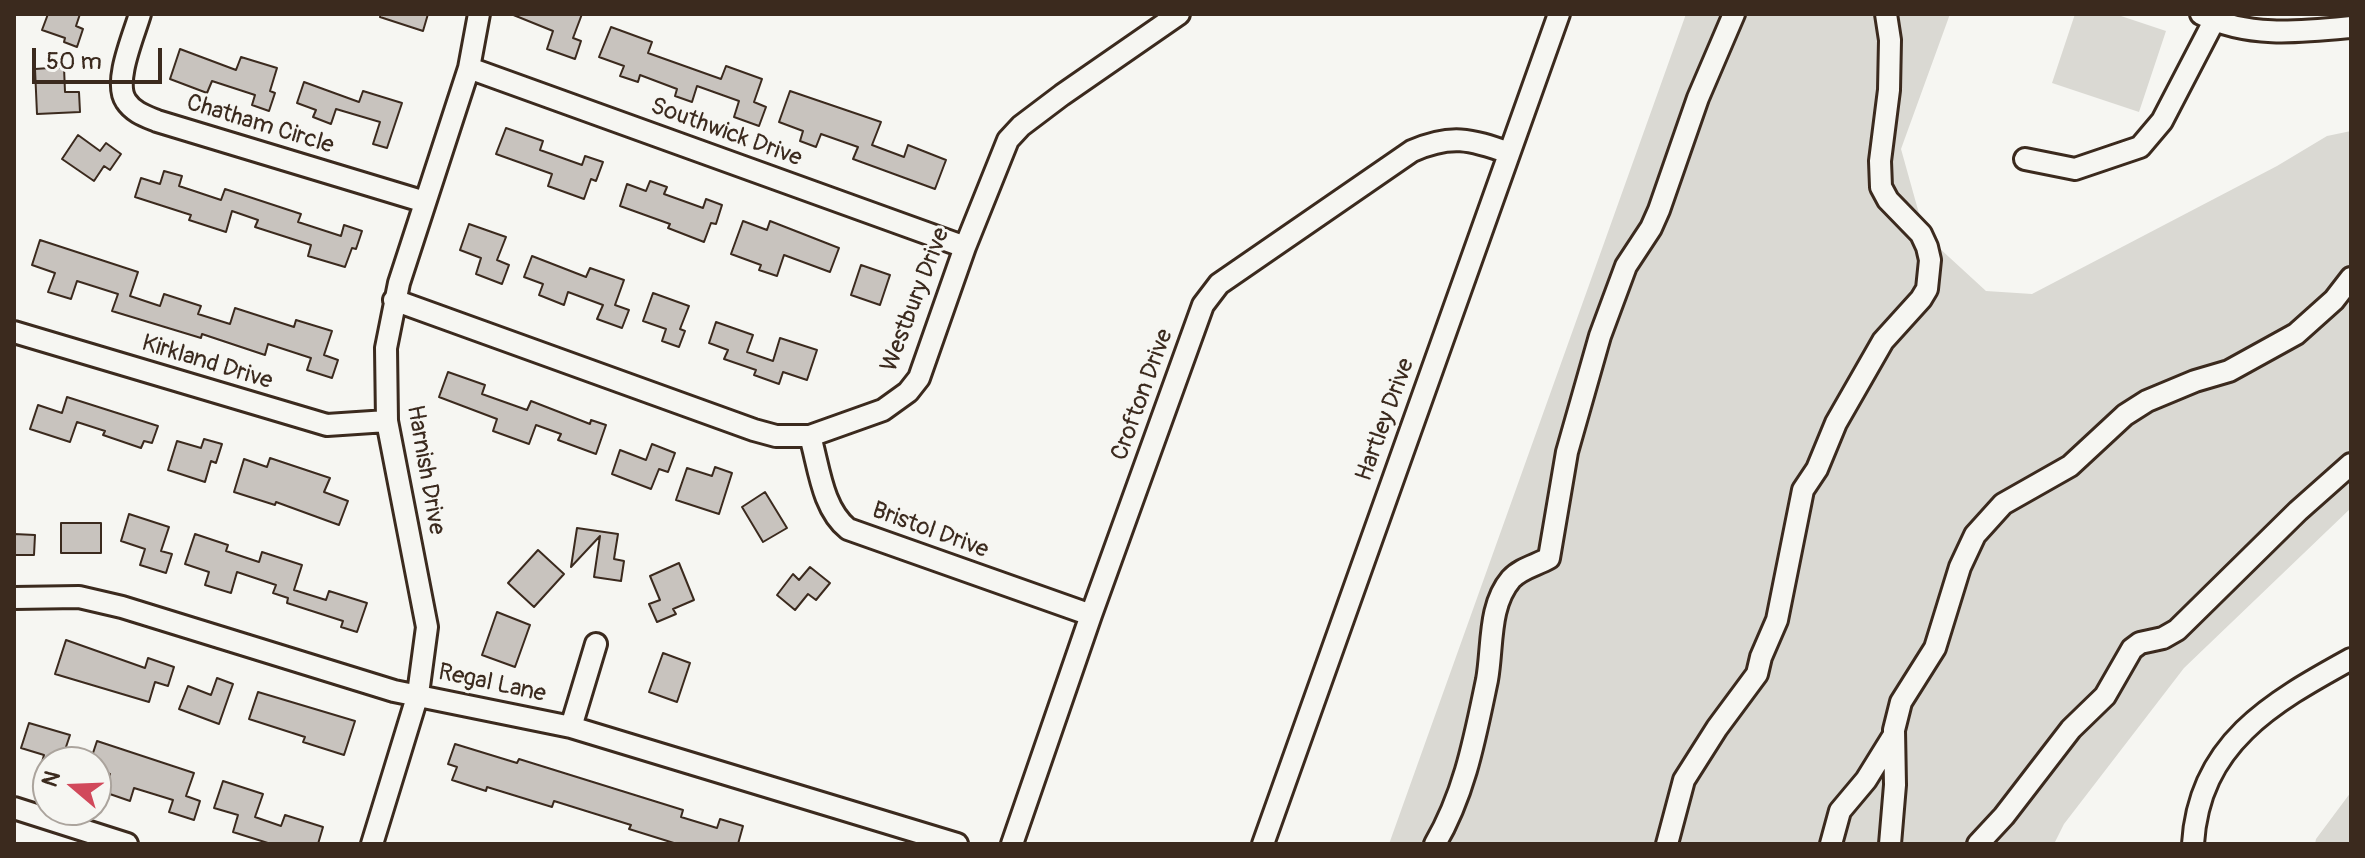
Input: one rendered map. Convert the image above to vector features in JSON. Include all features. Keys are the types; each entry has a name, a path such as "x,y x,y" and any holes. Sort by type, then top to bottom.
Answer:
{"street":[{"name":"Chatham Circle","path":"140,14 122,73 123,98 137,113 425,202"},
{"name":"Harnish Drive","path":"372,844 418,694 427,627 387,421 386,348 394,300 469,68 479,14"},
{"name":"Westbury Drive","path":"394,300 776,436 810,436 883,410 908,392 919,378 1001,153 1021,126 1179,14"},
{"name":"Hartley Drive","path":"1263,844 1559,14"},
{"path":"1435,844 1452,815 1464,781 1488,675 1493,623 1499,603 1510,580 1521,571 1549,558 1552,551 1555,508 1567,452 1603,326 1626,266 1659,210 1698,98 1734,14"},
{"path":"1667,844 1684,780 1757,674 1777,620 1803,490 1817,469 1836,423 1883,341 1927,289 1930,260 1927,247 1921,234 1888,200 1881,187 1880,161 1889,90 1890,40 1886,14"},
{"path":"2025,159 2075,169 2140,147 2162,121 2207,18 2255,30 2290,33 2351,27"},
{"name":"Southwick Drive","path":"469,68 965,247"},
{"name":"Crofton Drive","path":"1012,844 1091,615 1210,293 1412,151 1434,141 1454,138 1509,153"},
{"path":"1890,844 1895,785 1894,734 1901,702 1935,648 1966,553 1975,535 2003,504 2070,466 2125,415 2147,401 2229,371 2296,334 2334,300 2351,278"},
{"name":"Kirkland Drive","path":"14,332 327,425 387,421"},
{"name":"Bristol Drive","path":"810,436 829,503 834,515 848,529 1091,615"},
{"path":"1978,844 2004,816 2071,729 2105,696 2132,649 2140,643 2163,638 2177,630 2298,511 2351,464"},
{"name":"Regal Lane","path":"14,598 79,597 111,604 394,691 571,727 957,844"},
{"path":"571,727 596,644"},
{"path":"2193,844 2194,827 2204,792 2219,760 2238,734 2281,701 2351,659"},
{"path":"1831,844 1840,811 1866,780 1894,734"},
{"path":"14,808 127,844"}],"shaded area":[{"path":"1686,14 1950,14 1901,149 1925,235 1986,291 2032,294 2277,166 2327,136 2351,131 2351,508 2184,668 2064,824 2054,844 1389,844"},
{"path":"2075,14 2115,14 2166,31 2139,112 2052,83"},
{"path":"2351,792 2351,844 2315,844 2316,839"}],"building":[{"path":"48,14 80,14 76,26 83,29 77,47 64,42 65,38 42,30"},
{"path":"381,14 428,14 423,31 380,17"},
{"path":"511,14 582,14 573,38 581,41 575,59 547,49 553,31"},
{"path":"611,27 652,42 648,53 721,79 726,66 762,79 754,102 766,107 759,126 734,117 739,101 697,86 692,102 675,96 677,89 640,75 638,82 620,76 624,66 599,57"},
{"path":"180,49 236,70 241,57 277,68 270,91 275,93 269,111 252,105 255,95 212,81 207,93 170,79"},
{"path":"64,67 65,92 79,92 80,112 37,114 35,69"},
{"path":"304,82 359,102 363,91 402,103 387,148 373,144 380,122 336,109 331,124 313,117 316,110 297,103"},
{"path":"790,91 881,122 872,145 904,157 908,145 946,160 935,189 853,159 858,147 821,134 816,147 800,141 803,131 779,122"},
{"path":"506,128 543,141 540,150 582,165 585,156 603,162 596,181 591,179 584,199 548,186 552,174 496,154"},
{"path":"78,135 100,151 106,143 121,154 110,170 104,166 94,181 62,159"},
{"path":"164,171 182,176 179,186 221,200 225,189 301,214 298,222 341,236 344,225 362,231 356,249 352,248 345,267 308,256 311,245 255,227 258,220 232,211 226,232 189,220 191,215 135,197 141,178 160,184"},
{"path":"650,181 667,187 664,194 703,208 706,199 722,205 716,224 711,223 704,242 668,228 670,224 620,206 627,184 646,191"},
{"path":"743,221 767,230 770,221 839,248 830,272 784,255 777,276 759,270 761,265 731,254"},
{"path":"469,224 506,237 497,260 509,265 502,284 476,274 481,258 460,250"},
{"path":"40,240 138,272 130,296 160,306 164,294 201,306 198,314 230,324 235,308 294,327 296,320 332,331 324,355 338,360 332,378 307,370 311,358 268,344 265,355 202,334 201,338 112,311 118,294 77,281 71,299 48,292 55,273 32,265"},
{"path":"532,256 586,277 590,268 624,280 615,305 629,310 622,328 597,319 603,305 568,292 564,305 539,295 543,284 524,277"},
{"path":"861,265 890,275 880,305 851,295"},
{"path":"653,293 689,306 680,329 685,331 679,347 662,341 666,329 643,321"},
{"path":"716,322 753,335 747,352 773,361 780,338 817,350 807,380 783,372 779,384 754,375 756,370 724,359 728,350 709,343"},
{"path":"448,372 485,385 482,394 527,410 531,401 590,424 591,420 606,425 596,454 558,440 561,434 536,425 529,444 493,431 497,419 439,397"},
{"path":"67,397 158,426 152,443 144,441 141,448 77,422 70,442 30,429 38,405 62,413"},
{"path":"204,439 222,444 216,463 211,461 205,482 168,470 177,441 201,448"},
{"path":"652,444 675,453 668,472 659,469 651,489 612,474 620,450 646,460"},
{"path":"270,458 330,478 324,492 348,501 339,525 276,502 275,505 234,492 244,459 267,467"},
{"path":"715,467 732,473 719,514 676,500 687,468 712,476"},
{"path":"765,492 787,528 763,542 742,507"},
{"path":"129,514 169,527 161,551 172,554 166,573 140,565 145,549 121,541"},
{"path":"61,523 101,523 101,553 61,553"},
{"path":"577,528 618,534 614,559 624,561 621,581 594,577 600,536 571,567"},
{"path":"14,534 35,535 34,555 14,555"},
{"path":"195,534 228,545 226,551 259,562 262,552 302,565 294,590 326,600 329,591 367,603 357,632 341,627 343,621 287,603 288,598 273,593 276,585 237,572 231,593 205,585 209,572 185,564"},
{"path":"538,550 564,574 534,607 508,583"},
{"path":"679,563 694,600 673,609 676,614 657,622 649,604 660,600 650,576"},
{"path":"810,567 830,583 816,600 808,594 795,610 777,595 793,574 799,580"},
{"path":"497,612 530,625 515,667 482,655"},
{"path":"66,640 145,668 148,658 174,667 168,686 155,682 149,702 55,674"},
{"path":"663,653 690,663 677,702 649,692"},
{"path":"217,678 233,684 219,724 179,709 188,686 211,695"},
{"path":"258,692 355,721 344,755 303,742 305,737 249,719"},
{"path":"29,723 70,735 66,746 32,746 32,751 21,748"},
{"path":"97,741 194,773 186,796 200,801 194,820 169,812 173,800 134,788 130,801 112,795 112,746 95,746"},
{"path":"455,744 517,763 519,759 683,810 681,817 717,828 720,819 743,826 738,844 677,844 629,829 631,825 554,801 552,807 452,780 457,767 448,764"},
{"path":"223,781 263,794 255,817 281,826 285,815 323,827 318,844 271,844 233,832 238,815 214,808"}]}
